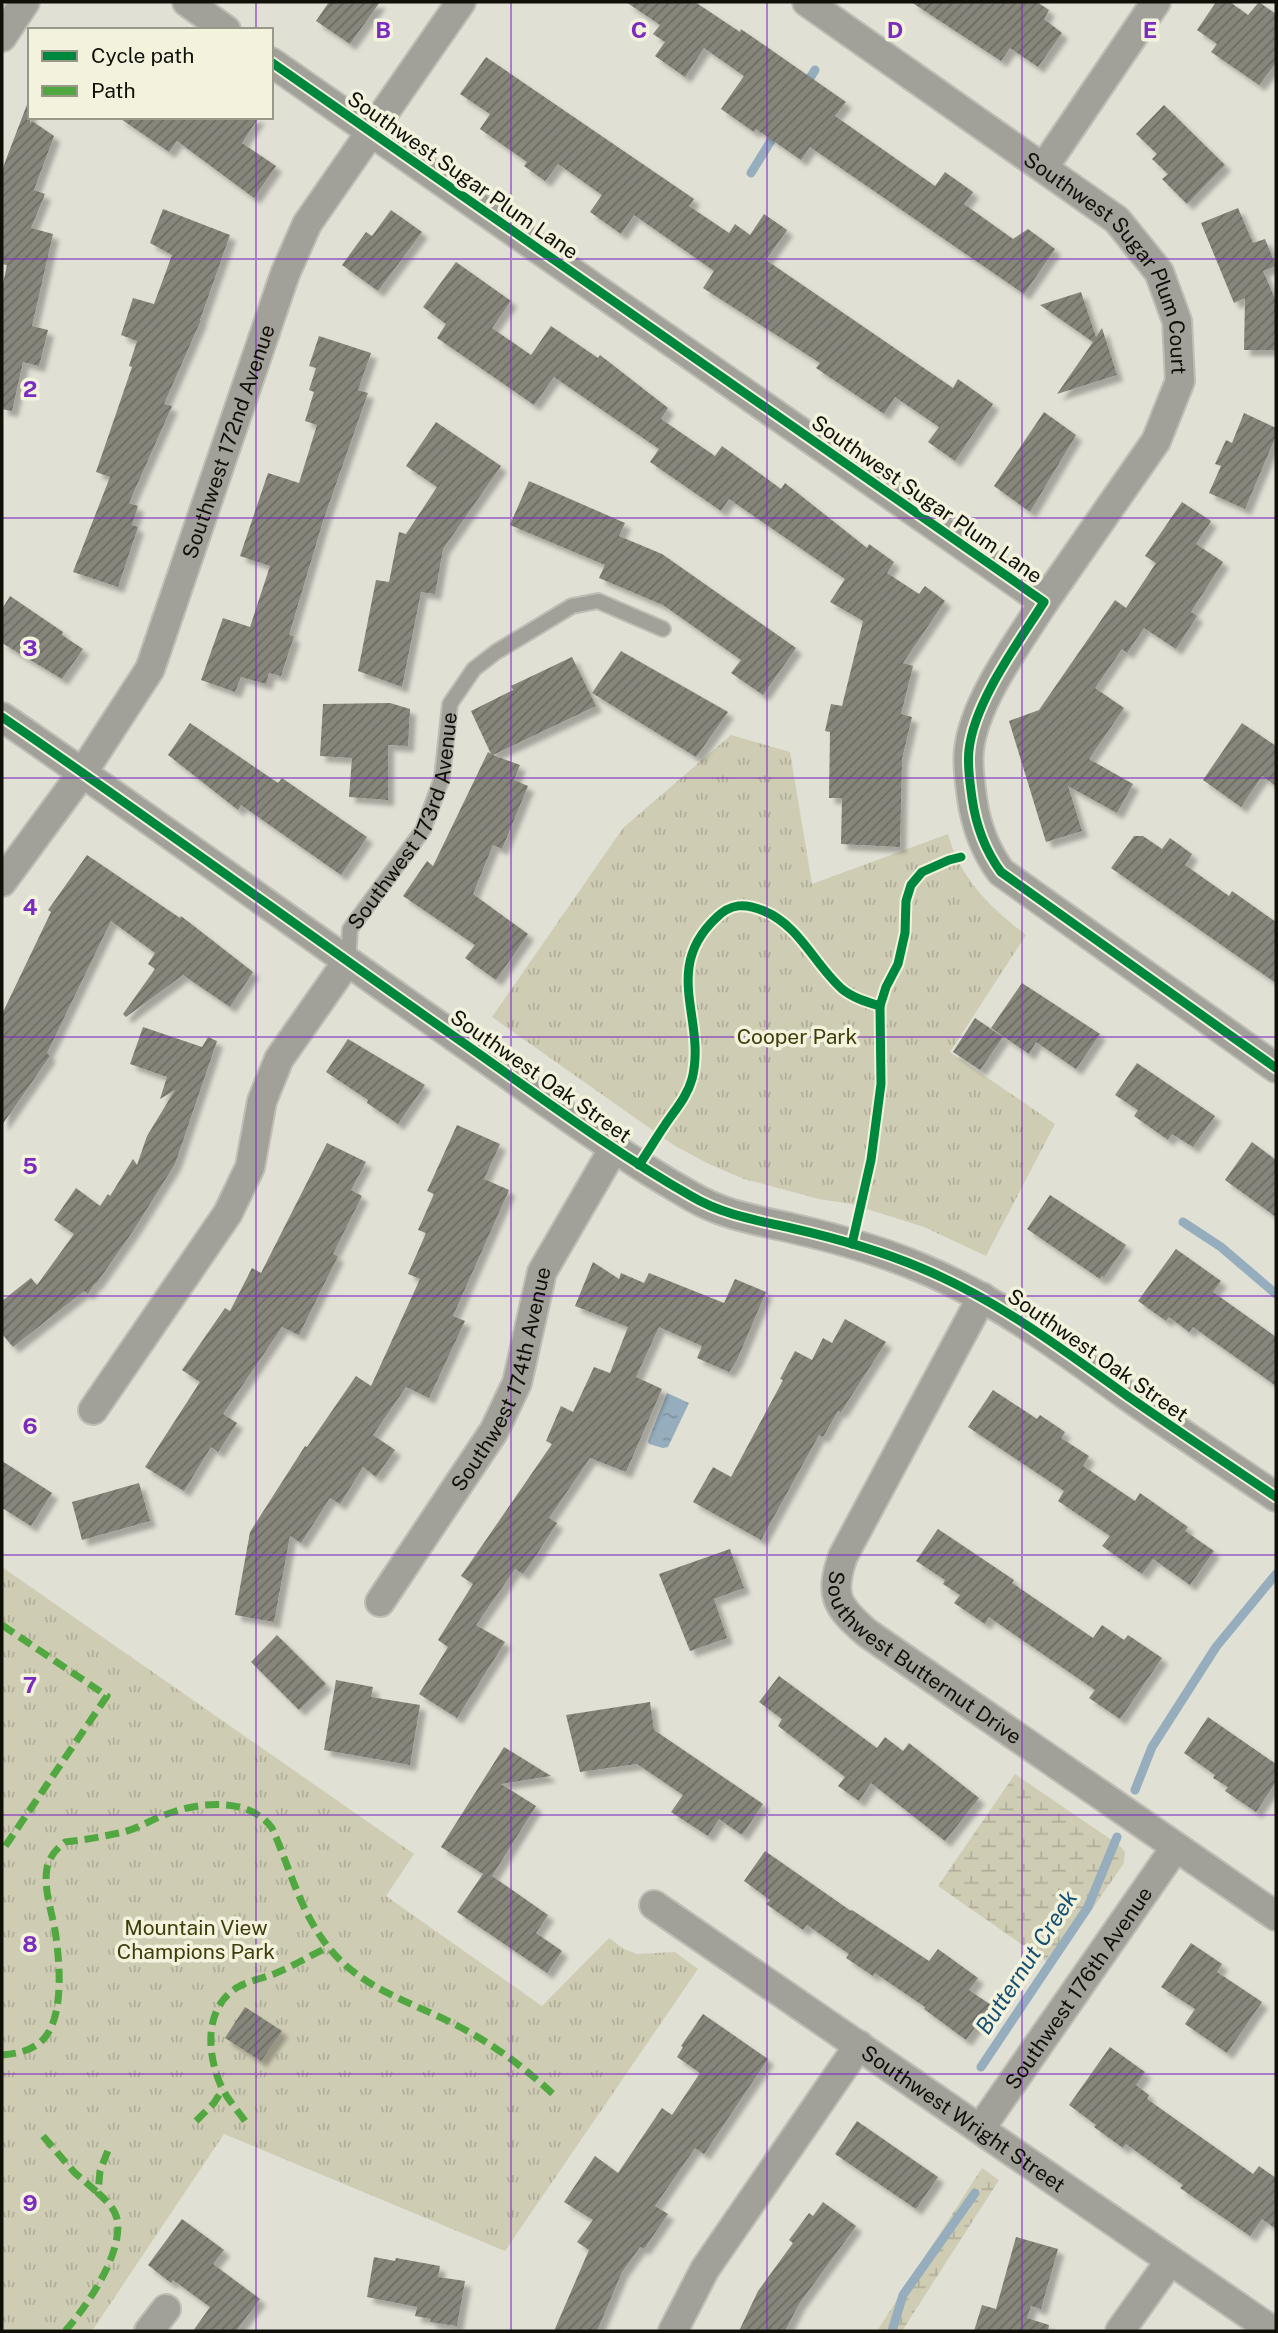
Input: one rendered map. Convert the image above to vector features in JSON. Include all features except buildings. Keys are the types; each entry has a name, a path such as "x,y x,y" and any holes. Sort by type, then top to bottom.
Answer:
{"street":[{"path":"2,37 25,2"},
{"path":"187,2 223,28"},
{"name":"Southwest 172nd Avenue","path":"2,882 83,772 150,669 285,274 307,224 461,2"},
{"name":"Southwest Sugar Plum Court","path":"807,2 1116,220 1159,271 1177,321 1180,380 1156,441 1044,602"},
{"path":"1044,167 1156,2"},
{"name":"Southwest Sugar Plum Lane","path":"273,63 1044,602 994,682 973,730 969,774 975,817 986,852 1001,872 1276,1068"},
{"name":"Southwest Oak Street","path":"2,717 614,1148 711,1207 888,1255 982,1297 1029,1325 1276,1497"},
{"path":"93,1410 228,1213 250,1167 262,1101 279,1059 348,962"},
{"name":"Southwest 174th Avenue","path":"380,1602 494,1431 517,1382 542,1272 614,1148"},
{"name":"Southwest Butternut Drive","path":"982,1297 843,1556 835,1579 837,1596 844,1613 867,1633 1276,1916"},
{"name":"Southwest 176th Avenue","path":"980,2129 1175,1847"},
{"name":"Southwest Wright Street","path":"653,1905 1272,2331"},
{"path":"673,2331 705,2269 859,2045"},
{"path":"1119,2331 1170,2261"}],"lane":[{"name":"Southwest 173rd Avenue","path":"348,962 350,929 423,830 442,778 450,704 474,669 496,652 572,606 598,601 663,629"}],"green space":[{"name":"Cooper Park","path":"731,735 790,752 812,884 948,834 960,865 978,891 1026,935 950,1052 1055,1124 986,1256 924,1227 851,1204 819,1199 744,1179 711,1165 675,1146 492,1017 623,828"},
{"name":"Mountain View Champions Park","path":"2,1567 414,1854 386,1896 542,2006 609,1938 624,1949 637,1954 675,1952 698,1969 505,2251 224,2134 92,2331 2,2331"},
{"path":"1015,1774 1119,1845 1125,1852 1124,1863 1053,1966 938,1886"},
{"path":"982,2168 999,2180 902,2331 877,2331"}],"water":[{"path":"667,1393 689,1403 668,1447 663,1448 649,1444 648,1441"}],"waterway":[{"name":"Butternut Creek","path":"805,86 815,70"},
{"name":"Butternut Creek","path":"751,173 777,131"},
{"name":"Butternut Creek","path":"1183,1222 1221,1247 1276,1294"},
{"name":"Butternut Creek","path":"1135,1790 1152,1747 1216,1647 1276,1574"},
{"name":"Butternut Creek","path":"981,2067 1088,1907 1117,1837"},
{"name":"Butternut Creek","path":"892,2331 903,2295 975,2193"}],"marked path":[{"path":"2,1625 107,1696 2,1851"},
{"path":"2,2055 25,2051 38,2044 47,2035 57,2009 59,1963 46,1876 48,1864 56,1850 65,1842 124,1832 186,1808 227,1805 252,1812 272,1828 311,1921 343,1963 373,1985 484,2041 520,2066 554,2095"},
{"path":"245,2121 223,2090 214,2063 211,2034 218,2007 226,1996 238,1987 281,1971 328,1947"},
{"path":"196,2121 214,2103 223,2089"},
{"path":"43,2136 74,2172 98,2193"},
{"path":"65,2331 102,2279 115,2247 118,2232 116,2215 98,2193 100,2171 110,2145"}],"cycle path":[{"path":"273,63 1044,602 988,693 973,732 968,756 970,780 976,818 985,846 1001,872 1276,1068"},
{"path":"2,717 548,1103 662,1179 715,1208 873,1250 949,1280 1002,1309 1052,1342 1276,1497"},
{"path":"852,1244 871,1160 881,1084 880,1006 898,964 905,933 906,901 911,885 922,872 961,857"},
{"path":"639,1165 690,1086 695,1057 688,976 691,957 700,937 727,909 738,906 757,908 777,918 797,936 842,989 880,1006"}]}
